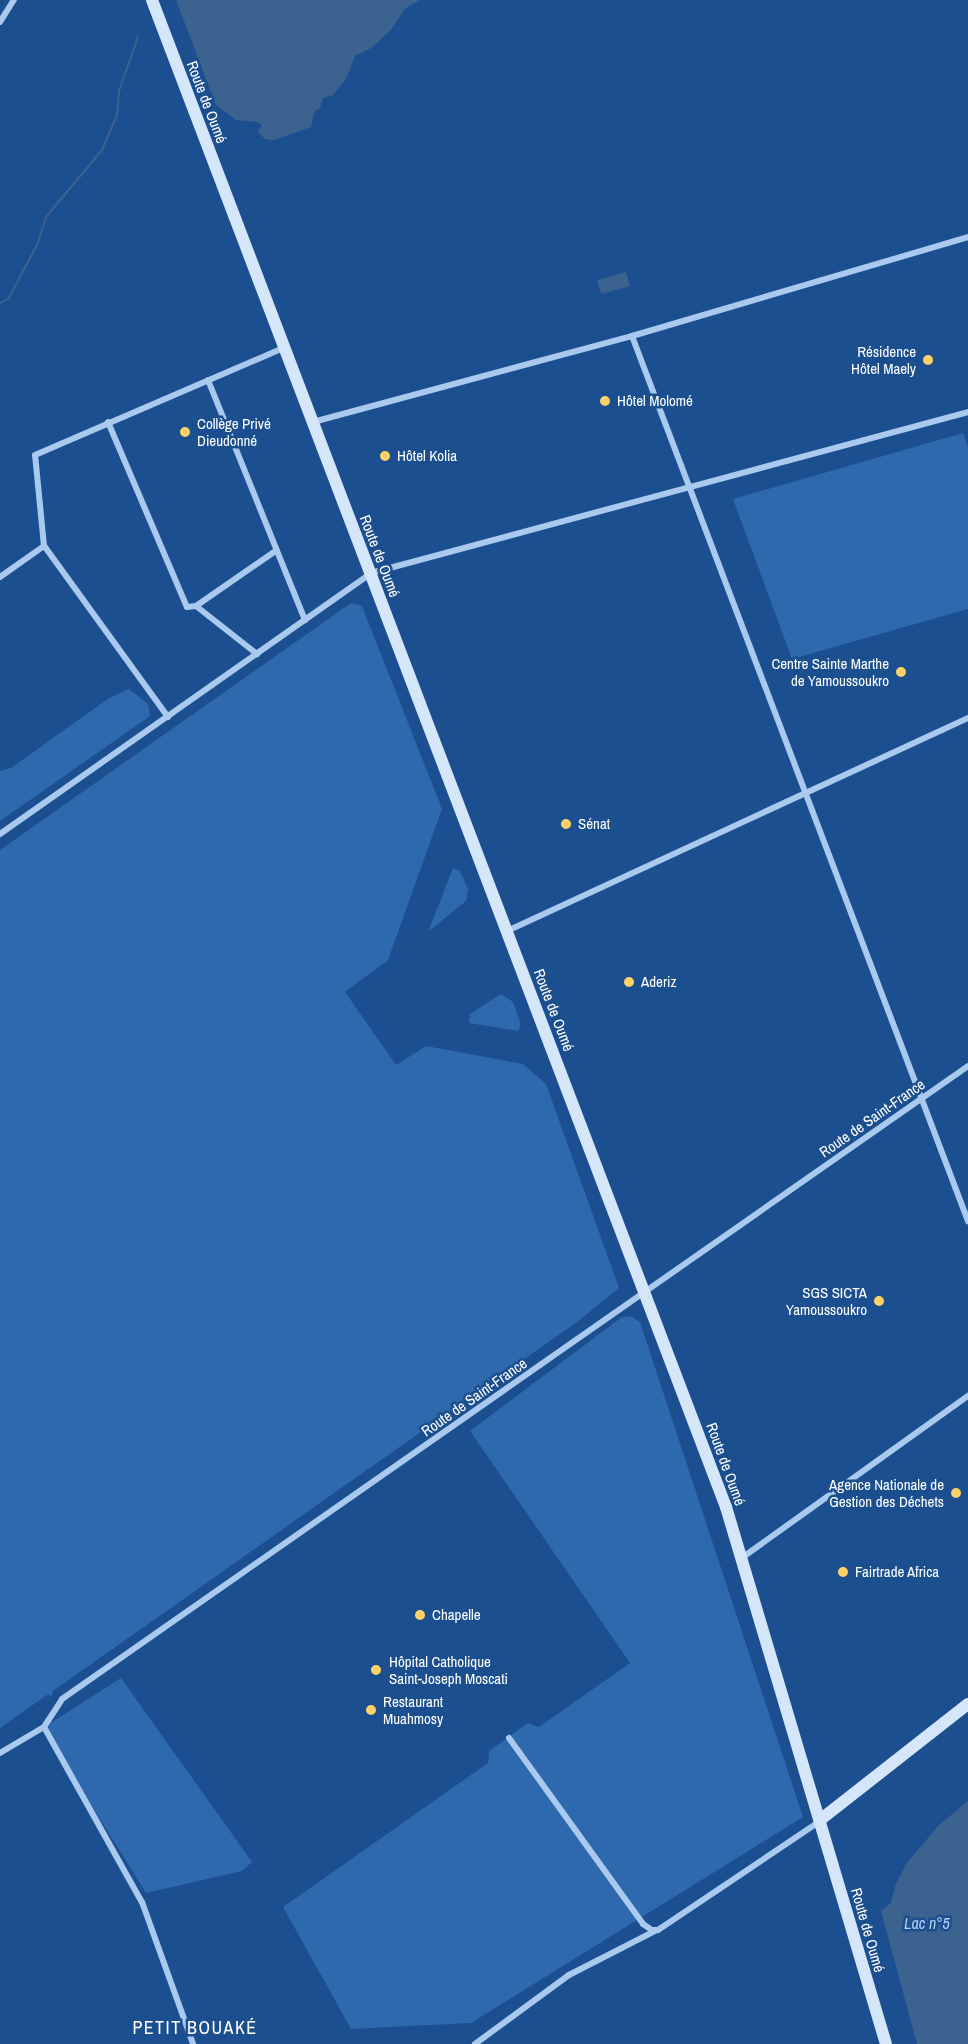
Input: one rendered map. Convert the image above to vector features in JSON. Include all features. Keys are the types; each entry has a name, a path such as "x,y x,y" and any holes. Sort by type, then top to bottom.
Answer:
{"main road":[{"name":"Route de Oumé","path":"152,0 583,1135 646,1289 743,1557 886,2044"},
{"path":"820,1820 968,1704"}],"street":[{"path":"0,22 14,0"},
{"path":"312,422 632,336 968,237"},
{"path":"632,336 968,1221"},
{"path":"168,717 44,546 35,455 285,348"},
{"path":"208,380 305,620"},
{"path":"0,834 371,573 968,412"},
{"path":"108,422 187,607 196,606 277,550"},
{"path":"0,577 44,546"},
{"path":"196,606 257,654"},
{"path":"507,931 807,795 968,718"},
{"name":"Route de Saint-France","path":"0,1753 44,1727 62,1699 968,1066"},
{"path":"743,1557 968,1396"},
{"path":"44,1727 142,1902 193,2044"},
{"path":"509,1738 643,1924 658,1930"},
{"path":"475,2044 569,1975 658,1930 820,1820"}],"shaded area":[{"path":"963,433 968,447 968,609 792,659 733,499"},
{"path":"351,603 362,606 442,809 388,960 345,992 396,1065 426,1046 523,1064 546,1084 619,1288 577,1322 53,1691 52,1696 47,1695 0,1728 0,850"},
{"path":"129,689 148,704 150,716 0,821 0,771 11,768 109,698"},
{"path":"453,868 460,871 468,889 466,901 428,932"},
{"path":"501,994 513,1002 521,1024 518,1031 469,1023 470,1014"},
{"path":"630,1316 640,1322 803,1817 471,2023 351,2029 283,1907 488,1763 489,1751 528,1723 539,1727 630,1663 470,1431 622,1317"},
{"path":"121,1678 252,1862 242,1871 146,1893 47,1734 49,1724"}],"water":[{"path":"176,0 420,0 406,8 390,31 371,48 355,56 346,79 332,96 323,98 320,108 314,112 311,127 274,140 265,139 257,131 262,126 258,122 236,120 216,105"},
{"path":"626,272 630,286 601,294 597,280"},
{"name":"Lac n°5","path":"968,1801 968,2044 917,2044 881,1911 891,1903 896,1883 907,1863 939,1825"}],"waterway":[{"path":"0,303 8,299 37,245 46,217 102,150 117,115 119,91 138,37"}],"place":[{"name":"Résidence Hôtel Maely","path":"928,360"},
{"name":"Hôtel Molomé","path":"605,401"},
{"name":"Collège Privé Dieudonné","path":"185,432"},
{"name":"Hôtel Kolia","path":"385,456"},
{"name":"Centre Sainte Marthe de Yamoussoukro","path":"901,672"},
{"name":"Sénat","path":"566,824"},
{"name":"Aderiz","path":"629,982"},
{"name":"SGS SICTA Yamoussoukro","path":"879,1301"},
{"name":"Agence Nationale de Gestion des Déchets","path":"956,1493"},
{"name":"Fairtrade Africa","path":"843,1572"},
{"name":"Chapelle","path":"420,1615"},
{"name":"Hôpital Catholique Saint-Joseph Moscati","path":"376,1670"},
{"name":"Restaurant Muahmosy","path":"371,1710"}],"district":[{"name":"PETIT BOUAKÉ","path":"195,2028"}]}
